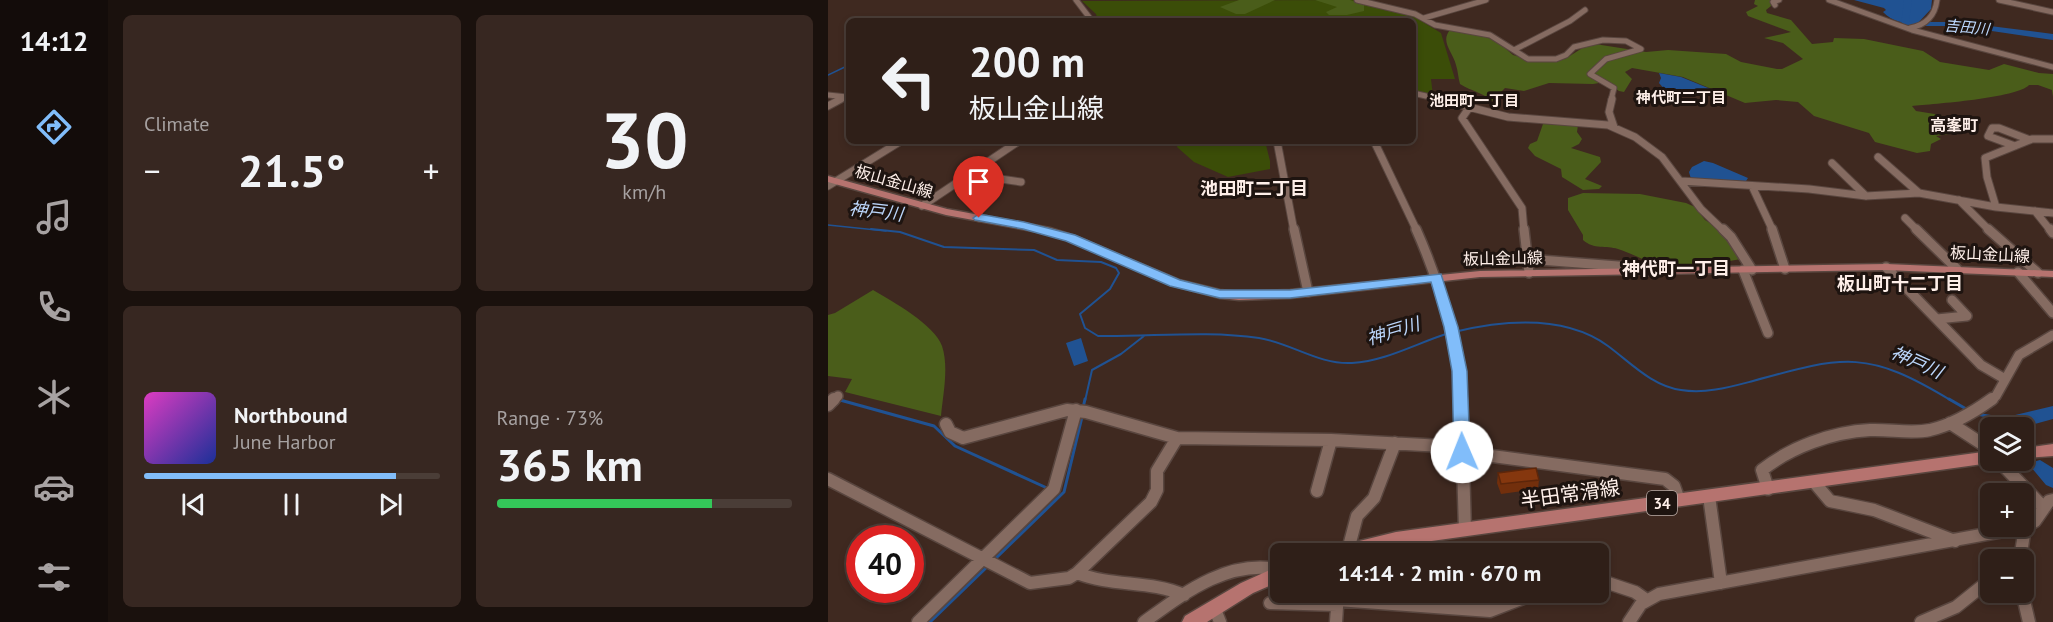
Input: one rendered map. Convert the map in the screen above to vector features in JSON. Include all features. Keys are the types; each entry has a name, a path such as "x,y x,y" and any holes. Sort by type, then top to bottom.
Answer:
{"main road":[{"name":"板山金山線","path":"831,182 922,206 1024,225 1071,238 1190,288 1239,296 1308,292 1437,277 1528,273 1886,267 2053,274"},
{"path":"2034,452 2053,450"},
{"name":"半田常滑線","path":"1392,543 1465,530 1980,458"},
{"path":"1191,622 1217,615 1270,579"}],"street":[{"path":"1076,0 1077,5 1091,18"},
{"path":"1357,0 1415,14 1438,26 1490,35 1525,58 1543,60 1559,58 1574,47 1603,40 1623,40 1640,47 1640,50 1605,59 1590,74 1614,88 1609,112 1614,127"},
{"path":"1424,18 1486,0"},
{"path":"1829,0 1908,28 2053,67"},
{"path":"1908,28 1922,26 1934,12 1937,0"},
{"path":"1999,0 2053,12"},
{"path":"1514,50 1570,21 1585,10"},
{"path":"1416,94 1508,117 1614,127 1652,148 1662,157 1701,209 1731,237 1748,270 1768,333"},
{"path":"828,95 846,96"},
{"path":"828,106 846,97"},
{"path":"1469,108 1462,118 1522,208 1528,273"},
{"path":"2015,146 1988,136 1992,128 1999,128 2030,140"},
{"path":"1996,207 1984,160 2030,140 2049,139 2053,144"},
{"path":"831,182 896,144"},
{"path":"922,206 1015,144"},
{"path":"1277,144 1285,192 1308,292"},
{"path":"1375,144 1437,277 1452,332 1459,371 1465,530"},
{"path":"1878,157 1919,193"},
{"path":"1832,163 1866,196"},
{"path":"979,218 974,180 980,176 1021,182"},
{"path":"1681,181 1809,189 1866,196 1919,193 1996,207 2053,213"},
{"path":"1752,186 1769,219 1785,269"},
{"path":"1959,200 1968,211 2024,257 2038,273"},
{"path":"2035,211 2053,233"},
{"path":"1905,218 1957,269"},
{"path":"1527,260 1631,267 1649,272"},
{"path":"1886,267 1981,365 2005,379"},
{"path":"2018,272 2053,313"},
{"path":"1937,318 1967,316 1952,300"},
{"path":"1768,489 1762,470 1788,452 1841,435 1870,430 1915,434 1950,423 1994,399 2015,359 2023,351 2053,335"},
{"path":"828,405 838,396"},
{"path":"946,424 950,432 963,438 1047,414 1081,411 1177,438 1395,443 1462,450 1665,479 1674,486 1679,500"},
{"path":"918,622 987,563 1054,489 1081,411"},
{"path":"1950,423 1980,442"},
{"path":"828,479 987,563 1030,583 1060,580 1077,573 1156,496 1157,471 1177,438"},
{"path":"1317,490 1331,440"},
{"path":"1345,543 1357,516 1374,498 1395,443"},
{"path":"2010,471 2048,504 2034,522"},
{"path":"1814,482 1830,501 1874,510 1955,541"},
{"path":"1709,496 1721,583"},
{"path":"1629,622 1645,599 1659,594 1980,536"},
{"path":"1144,622 1185,595 1221,576 1250,566 1270,569"},
{"path":"1077,573 1172,588 1185,595"},
{"path":"1609,583 1635,591 1645,599"},
{"path":"1921,622 1956,607 1980,588"},
{"path":"1336,622 1337,603"},
{"path":"1388,603 1490,611 1511,603"},
{"path":"2025,603 2029,622"}],"green space":[{"path":"1239,0 1275,0 1245,14 1236,14 1220,7"},
{"path":"1315,0 1350,0 1364,5 1364,11 1347,15 1329,15 1326,12 1337,7"},
{"path":"1353,0 1384,10 1408,13 1441,33 1455,79 1431,79 1433,96 1416,93 1416,18 1097,18 1096,14 1082,1"},
{"path":"1755,0 1770,0 1771,6 1766,10 1767,13 1791,20 1812,44 1833,42 1834,38 1864,39 1923,51 1940,62 1989,70 2004,64 2039,73 2053,74 2053,97 2052,90 2038,85 2029,85 2022,90 1993,97 1912,106 1916,111 1941,115 1962,132 1936,136 1941,139 1931,144 1930,151 1917,153 1875,142 1869,133 1814,116 1798,102 1776,100 1745,103 1683,77 1632,68 1625,72 1632,79 1624,92 1605,82 1549,83 1524,91 1505,88 1492,101 1460,84 1446,38 1451,29 1472,32 1497,41 1513,55 1534,61 1565,59 1584,47 1595,44 1646,52 1668,50 1726,54 1741,62 1777,69 1803,59 1783,43 1764,38 1791,32 1748,16 1746,12 1758,6 1754,4"},
{"path":"1543,124 1578,125 1577,132 1582,139 1579,144 1571,148 1600,157 1601,162 1585,179 1602,186 1599,189 1583,190 1562,177 1561,169 1535,156 1528,148 1530,144 1537,141"},
{"path":"1178,144 1266,144 1270,169 1228,177 1194,162 1177,147"},
{"path":"1583,193 1640,194 1686,203 1695,207 1705,220 1715,226 1741,259 1699,266 1667,266 1652,263 1618,249 1591,245 1583,240 1583,235 1568,210 1568,198"},
{"path":"873,290 912,314 938,338 945,363 941,416 845,392 852,379 828,376 828,315"}],"water":[{"path":"1854,0 1932,0 1931,9 1917,24 1895,20 1883,12 1886,10 1884,8"},
{"path":"1659,73 1681,77 1713,90 1666,91 1659,83 1661,78"},
{"path":"1704,161 1748,178 1746,181 1691,179 1689,172 1692,167"},
{"path":"1081,338 1088,361 1074,366 1066,343"}],"building":[{"path":"1536,468 1539,480 1501,484 1498,473"}],"waterway":[{"name":"吉田川","path":"1908,0 1904,24 1958,24 2053,37"},
{"path":"828,75 846,66"},
{"name":"神戸川","path":"828,225 886,231"},
{"name":"神戸川","path":"871,229 900,232 944,247 1034,250 1057,260 1101,262 1116,268 1119,273 1110,289 1080,314 1085,328 1098,336 1199,334 1259,338 1328,361 1352,363 1377,359 1449,333"},
{"name":"神戸川","path":"1454,332 1513,323 1553,324 1591,336 1651,379 1670,388 1681,390 1718,389 1812,366 1835,362 1856,362 1877,365 1899,373 1952,401"},
{"path":"1085,401 1092,370 1121,354 1144,336"},
{"path":"1083,408 1085,399"},
{"name":"神戸川","path":"1949,399 1968,410"},
{"path":"843,401 840,400 934,426 955,446 1047,488"},
{"name":"神戸川","path":"2034,419 2053,412"},
{"name":"神戸川","path":"1976,414 1994,417"},
{"path":"994,560 1064,492 1082,417"},
{"path":"2040,467 2053,480"},
{"path":"930,622 988,566"}],"district":[{"name":"神代町二丁目","path":"1681,97"},
{"name":"池田町一丁目","path":"1474,100"},
{"name":"高峯町","path":"1954,125"},
{"name":"池田町二丁目","path":"1254,188"},
{"name":"神代町一丁目","path":"1676,268"},
{"name":"板山町十二丁目","path":"1900,283"}],"route":[{"path":"979,218 1046,230 1071,238 1175,283 1220,294 1267,296 1437,277 1451,327 1459,371 1462,452"}]}
